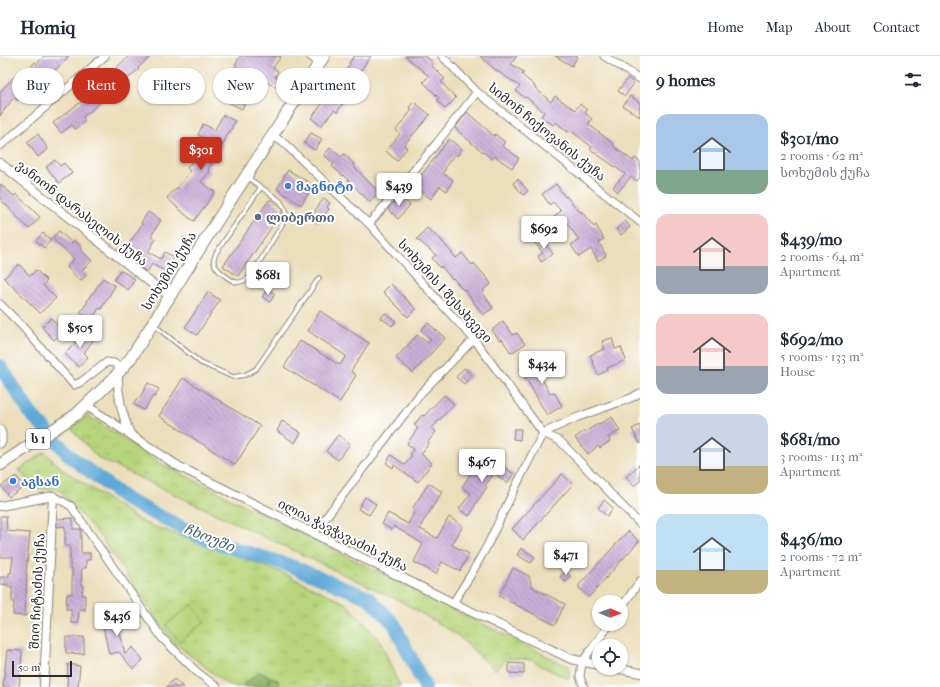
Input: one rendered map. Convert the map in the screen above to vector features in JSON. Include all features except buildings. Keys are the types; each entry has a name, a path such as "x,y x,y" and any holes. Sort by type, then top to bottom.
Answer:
{"highway":[{"name":"სოხუმის ქუჩა","path":"0,465 77,414 131,358 321,59"}],"street":[{"path":"0,146 105,56"},
{"path":"310,56 321,59"},
{"name":"სიმონ ჩიქოვანის ქუჩა","path":"442,56 477,92 640,222"},
{"path":"604,56 640,79"},
{"path":"369,224 477,92"},
{"name":"სოხუმის I შესახვევი","path":"272,135 285,144 369,224 474,339 543,433 560,441 640,524"},
{"name":"ვანიონ დარასელის ქუჩა","path":"0,163 155,286 170,296"},
{"path":"0,304 21,325 74,385 81,382 107,362 114,363 120,371 118,385 119,399 130,434"},
{"path":"314,533 420,394 474,339"},
{"path":"453,603 487,546 543,433 640,393"},
{"name":"ილია ჭავჭავაძის ქუჩა","path":"86,406 178,466 453,603 571,659 592,664"},
{"path":"0,429 2,433 2,442 0,444"},
{"path":"0,506 54,496 71,506 162,638 197,672 217,687"},
{"name":"შიო ჩიტაძის ქუჩა","path":"44,687 54,496"},
{"path":"628,598 640,581"},
{"path":"584,687 580,676 582,662 605,631"},
{"path":"628,671 640,673"}],"lane":[{"path":"246,176 280,200 285,209 286,218 251,276 239,282 232,282 216,269 214,261 216,253 261,187"},
{"path":"152,324 201,363 233,377 245,375 256,369 319,278"}],"green space":[{"path":"87,415 162,464 569,667 569,679 541,666 533,660 508,658 495,670 456,634 402,602 98,458 71,428"},
{"path":"44,452 65,471 142,522 281,572 347,604 380,641 400,687 278,687 278,680 259,672 241,687 231,687 173,642 99,535 59,490 34,488 19,470"},
{"path":"192,604 205,621 180,642 166,625"},
{"path":"259,672 278,680 278,687 241,687"}],"waterway":[{"name":"ჩხოუში","path":"0,366 31,414 71,457 127,500 207,540 291,566 369,598 394,624 425,687"}],"place":[{"name":"მაგნიტი","path":"288,186"},
{"name":"ლიბერთი","path":"258,217"},
{"name":"აგსან","path":"13,481"}]}
